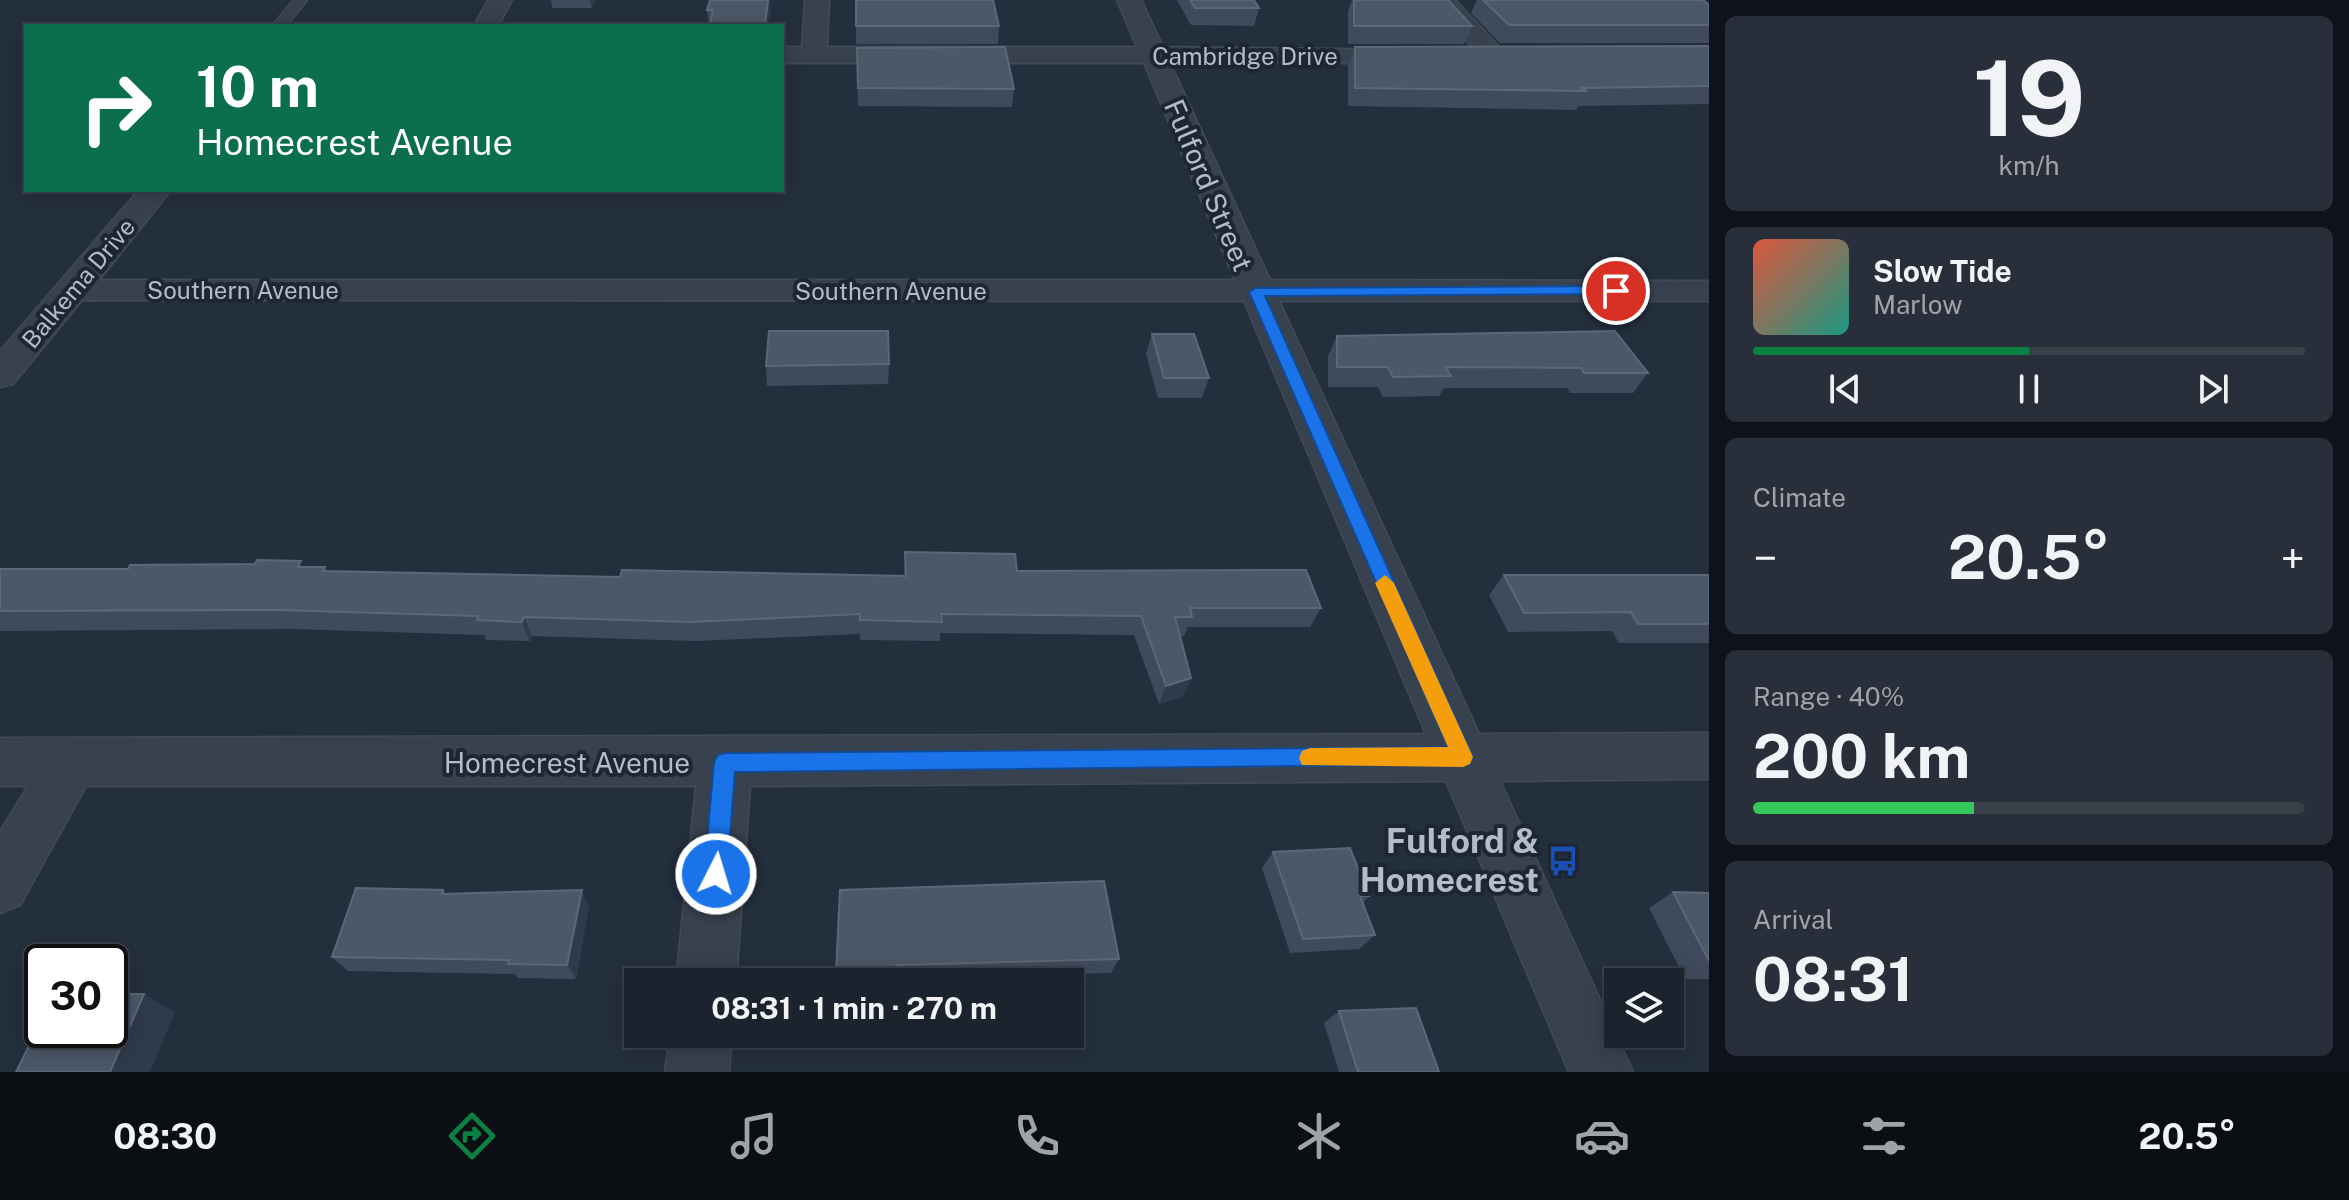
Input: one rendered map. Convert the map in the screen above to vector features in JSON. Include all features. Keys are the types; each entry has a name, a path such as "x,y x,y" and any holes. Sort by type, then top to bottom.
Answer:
{"street":[{"path":"487,24 500,0"},
{"path":"814,55 817,0"},
{"name":"Fulford Street","path":"1129,0 1601,1072"},
{"path":"1442,0 1493,55"},
{"name":"Cambridge Drive","path":"784,55 1431,55"},
{"path":"1462,55 1524,55"},
{"name":"Balkema Drive","path":"0,375 154,192"},
{"name":"Southern Avenue","path":"73,290 1709,291"},
{"name":"Homecrest Avenue","path":"0,762 725,762 1709,756"},
{"path":"0,885 71,762"},
{"path":"707,968 725,762"},
{"path":"697,1072 700,1048"}],"lane":[{"path":"281,24 301,0"}],"building":[{"path":"710,0 768,0 765,24 710,24 713,10 707,10"},
{"path":"856,0 993,0 999,26 856,26"},
{"path":"1190,0 1254,0 1259,8 1195,8"},
{"path":"1354,0 1448,0 1472,26 1354,26"},
{"path":"1483,0 1703,0 1709,5 1709,25 1509,25"},
{"path":"1709,46 1709,86 1582,88 1586,91 1355,88 1355,47"},
{"path":"1005,47 1014,89 858,88 857,48"},
{"path":"769,331 888,331 889,364 766,366"},
{"path":"1615,331 1648,373 1584,373 1581,368 1445,367 1451,376 1393,377 1388,367 1337,367 1337,336"},
{"path":"1152,334 1194,334 1209,378 1164,378"},
{"path":"905,552 1015,554 1017,571 1306,570 1321,608 1190,608 1192,617 1175,617 1191,678 1166,686 1141,616 941,614 942,622 860,620 860,614 692,622 524,617 522,622 477,620 478,616 279,610 0,611 0,569 128,569 130,565 255,564 257,560 301,561 298,567 325,567 323,571 620,577 622,570 906,576"},
{"path":"1504,575 1709,575 1709,624 1638,624 1631,612 1524,613"},
{"path":"1350,848 1369,896 1360,896 1375,935 1303,939 1273,852"},
{"path":"1104,881 1119,959 836,968 840,890"},
{"path":"356,888 443,890 442,894 582,890 567,965 508,964 509,960 332,957"},
{"path":"1673,892 1709,893 1709,961"},
{"path":"128,994 144,994 128,1031"},
{"path":"1416,1008 1439,1072 1358,1072 1339,1011"},
{"path":"28,1048 120,1048 110,1072 16,1072"}],"slow traffic":[{"path":"1310,758 1463,757 1385,583"}],"place":[{"name":"Fulford & Homecrest","path":"1563,861"}],"route":[{"path":"716,874 725,762 1463,757 1256,292 1616,291"}]}
